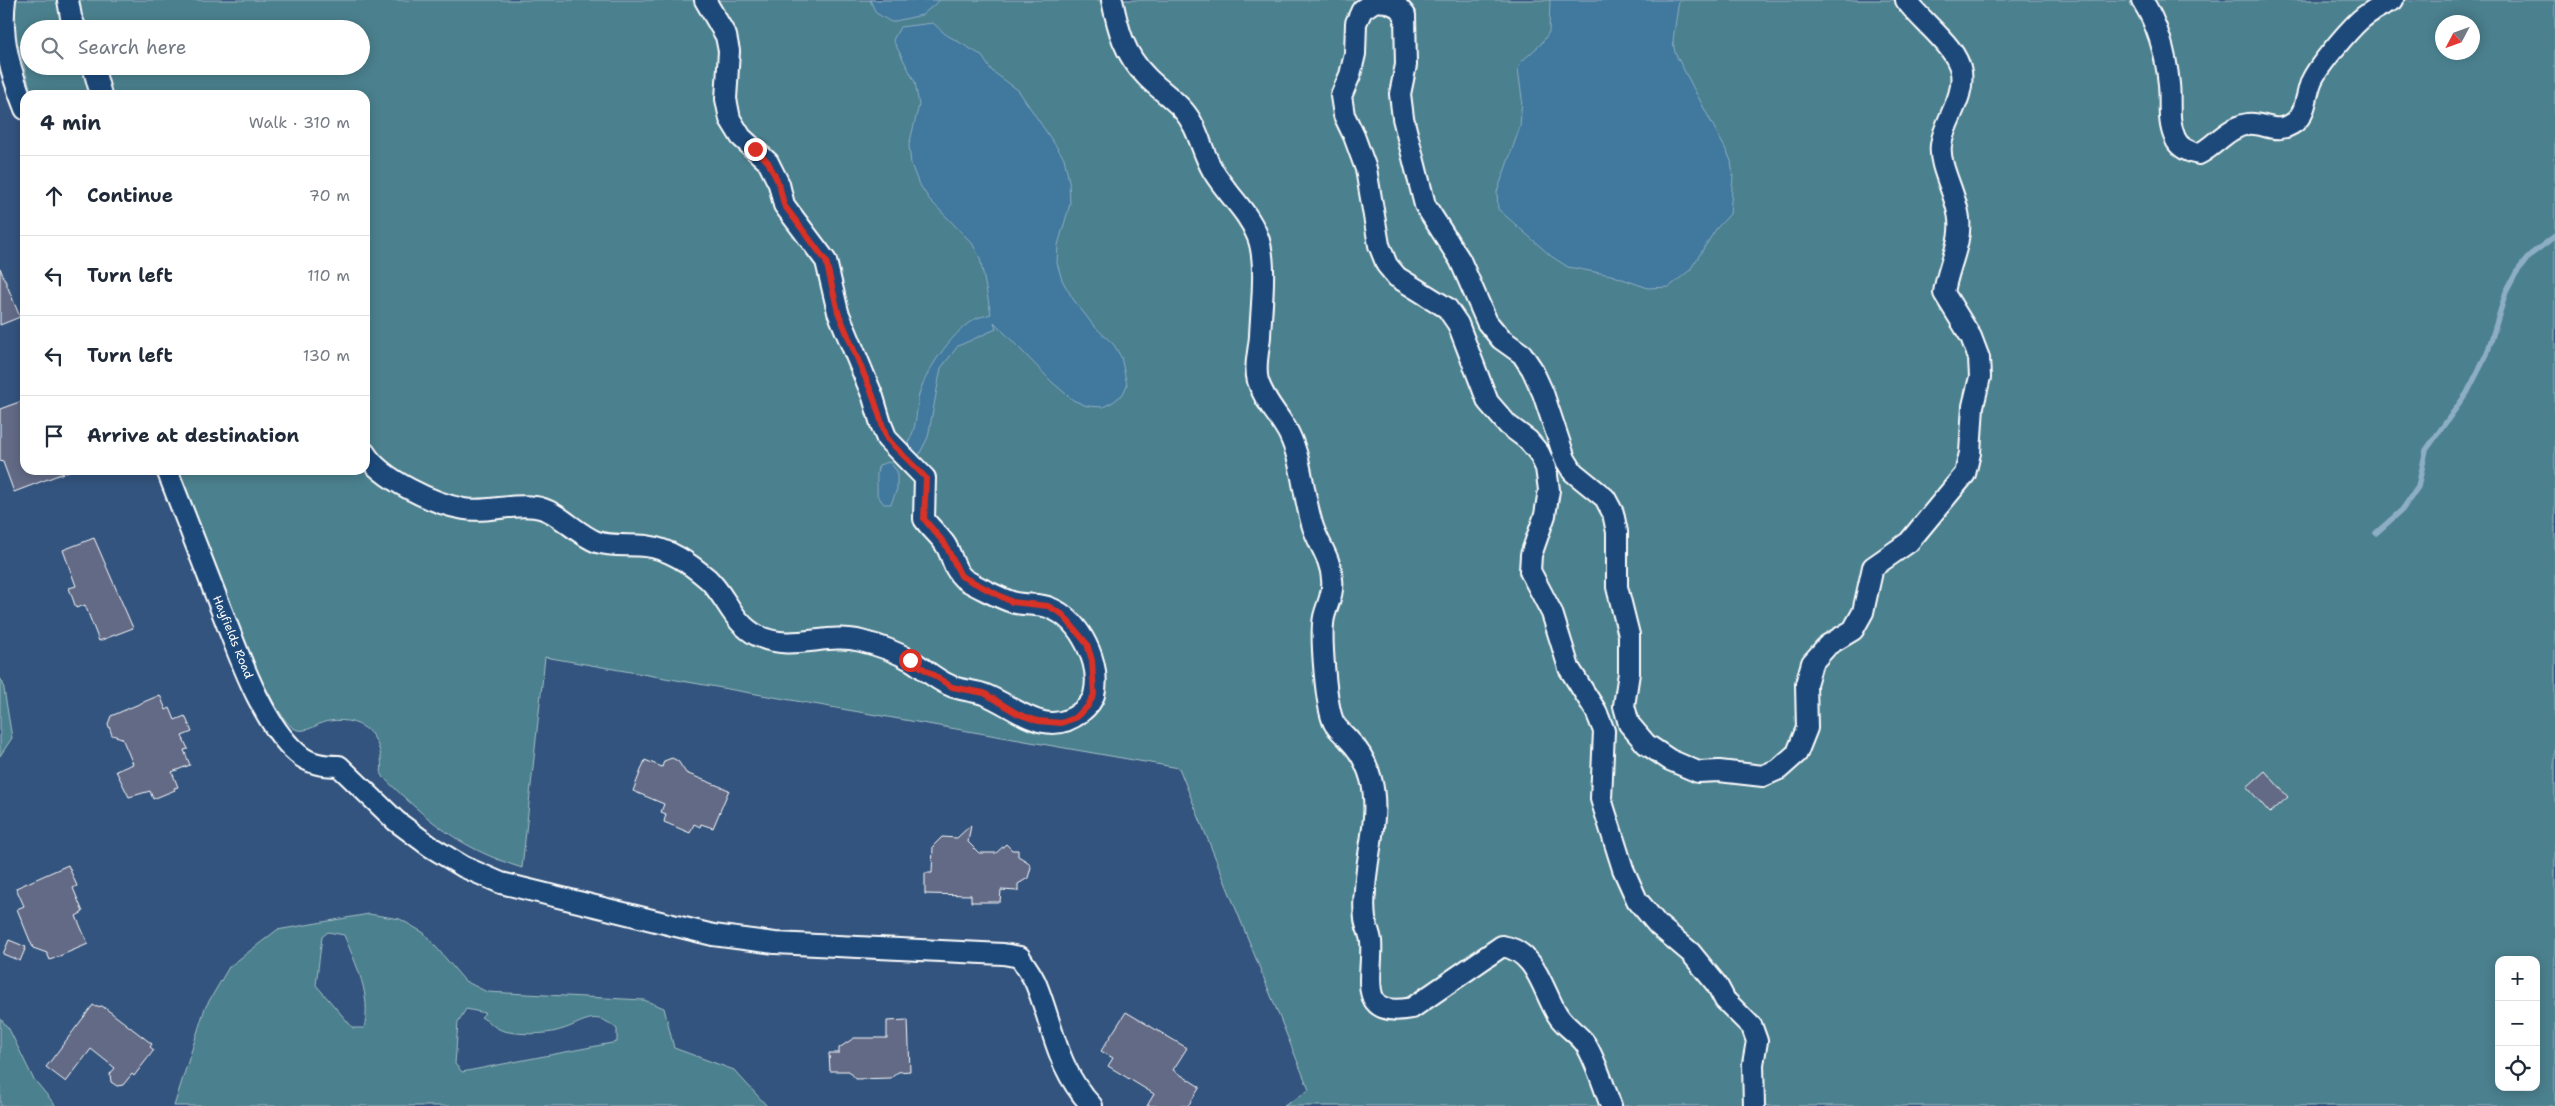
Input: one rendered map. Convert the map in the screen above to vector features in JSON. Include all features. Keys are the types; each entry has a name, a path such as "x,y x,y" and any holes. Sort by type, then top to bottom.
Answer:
{"street":[{"path":"5,0 1,19 3,46 20,95"},
{"path":"68,0 72,20"},
{"path":"370,459 380,471 440,502 465,509 533,506 546,509 582,535 599,543 645,546 677,556 710,581 722,595 730,612 756,636 774,642 792,644 835,638 859,640 910,660 952,687 984,693 1018,714 1038,721 1061,723 1075,718 1087,707 1094,695 1092,660 1087,644 1073,626 1062,614 1048,606 1012,602 961,576 945,544 924,519 926,478 887,439 873,396 838,312 826,261 784,205 779,184 768,162 740,137 730,119 726,99 729,51 726,36 706,0"},
{"path":"1112,0 1118,30 1129,57 1146,76 1183,110 1195,126 1205,156 1214,173 1244,210 1258,237 1263,257 1260,337 1256,359 1258,381 1271,408 1289,434 1299,461 1314,529 1330,562 1332,596 1324,616 1322,637 1326,694 1334,723 1354,745 1367,764 1375,796 1376,812 1364,889 1365,919 1371,941 1369,990 1375,1001 1386,1007 1396,1011 1412,1008 1502,946 1515,948 1534,967 1558,1016 1585,1043 1611,1106"},
{"path":"1754,1106 1753,1064 1756,1041 1752,1027 1725,1000 1717,985 1691,953 1658,925 1637,900 1623,869 1601,799 1604,731 1596,711 1570,668 1552,612 1530,571 1531,555 1545,515 1549,490 1546,468 1533,446 1508,425 1488,402 1458,324 1447,308 1430,296 1412,288 1397,277 1386,264 1379,245 1366,169 1344,115 1341,96 1350,76 1355,54 1356,23 1362,10 1375,1 1387,2 1398,7 1405,15 1406,36 1406,65 1400,94 1402,118 1425,205 1460,260 1488,322 1501,339 1522,354 1532,369 1569,466 1573,472 1605,498 1613,513 1617,532 1617,587 1620,607 1628,635 1629,673 1624,706 1629,724 1646,744 1670,760 1698,772 1727,771 1763,776 1779,769 1797,753 1807,728 1806,684 1812,663 1828,646 1854,630 1864,612 1873,567 1908,542 1935,511 1965,474 1970,453 1973,406 1980,377 1979,358 1971,337 1944,293 1960,220 1954,192 1944,169 1940,148 1943,129 1961,90 1961,72 1955,56 1915,14 1906,0"},
{"path":"2142,0 2158,32 2169,84 2170,121 2175,140 2187,152 2199,154 2238,127 2250,124 2269,129 2283,128 2296,121 2303,113 2312,79 2324,62 2360,20 2393,0"},
{"path":"96,75 100,90"},
{"name":"Hayfields Road","path":"169,475 246,673 267,712 295,752 315,764 339,766 396,821 431,847 464,867 501,883 713,935 775,943 1003,954 1020,957 1036,983 1058,1052 1083,1097 1092,1106"}],"green space":[{"path":"0,0 2555,0 2555,1106 1284,1106 1309,1090 1179,768 545,657 522,868 500,860 462,842 446,831 414,806 381,775 380,751 376,741 363,727 353,722 342,720 329,721 298,730 285,720 268,692 241,632 180,475 370,475 370,90 31,90 26,75 370,75 370,20 20,20 20,52 18,45 0,24"},
{"path":"0,678 3,683 12,738 0,756"},
{"path":"369,914 400,919 424,933 465,981 487,992 644,1000 664,1008 674,1048 734,1070 767,1106 174,1106 205,1008 229,967 277,930","holes":["328,932 344,935 358,969 366,1004 364,1028 353,1028 316,985 322,937","466,1009 485,1013 481,1017 501,1030 522,1034 554,1032 588,1019 601,1019 617,1029 617,1042 462,1072 455,1064 458,1022"]},
{"path":"0,1018 9,1029 33,1078 56,1106 0,1106"}],"water":[{"path":"870,0 940,0 922,15 891,22 876,13"},
{"path":"1550,0 1679,0 1673,40 1675,53 1727,152 1731,161 1733,176 1730,214 1716,229 1690,270 1669,287 1648,288 1611,275 1568,267 1551,256 1498,209 1497,192 1520,127 1522,98 1518,69 1521,62 1541,44 1549,32"},
{"path":"933,23 945,34 981,55 992,71 1018,90 1064,158 1069,181 1070,204 1058,245 1057,263 1062,280 1073,299 1093,325 1114,345 1121,357 1127,385 1123,394 1103,407 1087,406 1073,400 1052,382 994,322 996,329 958,346 941,368 928,437 916,461 904,449 913,431 918,399 925,378 939,355 956,334 973,320 991,314 980,258 972,243 929,199 918,182 911,164 909,145 919,105 915,82 893,40 900,27"},
{"path":"889,462 897,471 897,489 891,504 884,504 877,495 877,473 879,465"}],"building":[{"path":"0,268 20,317 0,325"},
{"path":"20,402 20,475 59,475 14,492 3,462 0,461 0,409"},
{"path":"94,538 133,628 99,641 85,605 76,608 69,588 76,586 63,550"},
{"path":"160,695 166,710 170,708 175,720 185,716 192,732 182,736 188,749 184,750 190,765 172,772 178,787 174,788 175,790 153,799 150,791 129,797 116,771 133,764 122,738 112,735 108,724 111,716"},
{"path":"672,758 678,761 686,773 729,790 713,828 701,824 700,827 694,824 690,833 664,822 666,814 661,812 664,804 633,791 645,760 662,767 664,761"},
{"path":"2265,771 2288,797 2270,813 2247,787"},
{"path":"971,825 968,842 979,853 996,853 1006,844 1012,850 1018,850 1018,856 1028,862 1031,867 1028,878 1018,884 1018,891 1001,890 1000,902 971,902 971,895 925,894 925,873 932,873 933,846 942,837 957,838"},
{"path":"68,865 77,886 73,888 83,912 76,916 88,944 50,960 47,953 33,948 17,909 24,906 16,888"},
{"path":"9,940 26,947 20,961 3,954"},
{"path":"93,1005 96,1007 102,1006 152,1044 150,1047 154,1050 134,1076 132,1074 123,1085 117,1086 111,1082 110,1074 115,1068 91,1049 66,1082 46,1067"},
{"path":"1126,1012 1187,1048 1173,1070 1200,1087 1188,1106 1147,1106 1154,1094 1108,1066 1113,1058 1101,1051"},
{"path":"908,1020 910,1071 898,1072 891,1078 856,1079 849,1071 830,1071 829,1053 839,1053 839,1048 854,1038 887,1038 887,1021"}],"waterway":[{"path":"2376,533 2402,510 2418,487 2426,450 2467,393 2487,354 2506,292 2516,273 2530,255 2555,236"}],"route":[{"path":"755,149 768,162 779,184 784,205 800,228 817,246 826,261 838,312 851,348 873,396 887,439 926,478 924,519 932,532 945,544 961,576 975,585 1012,602 1048,606 1062,614 1087,644 1092,660 1094,695 1087,707 1075,718 1061,723 1038,721 1018,714 984,693 952,687 910,660"}]}
